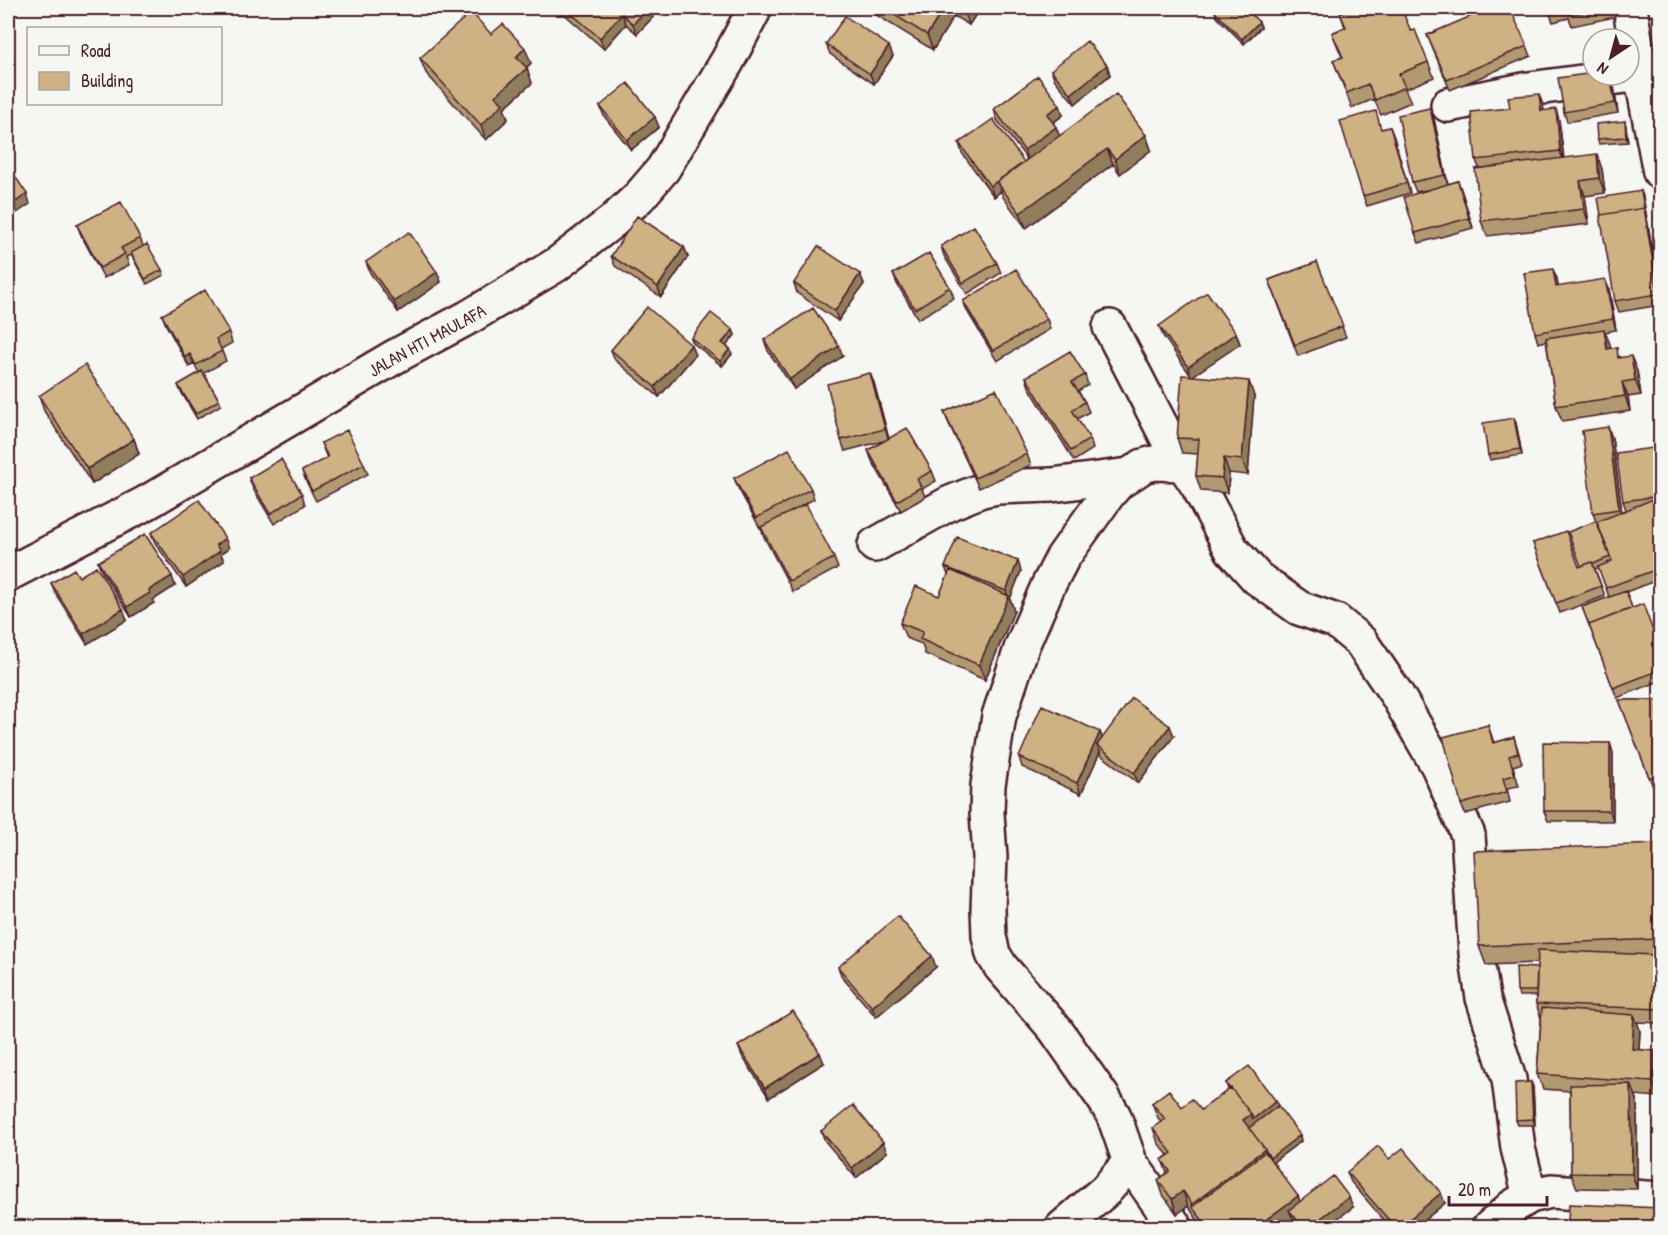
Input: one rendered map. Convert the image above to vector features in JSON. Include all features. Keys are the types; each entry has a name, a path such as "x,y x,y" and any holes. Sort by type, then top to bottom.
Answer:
{"street":[{"name":"JALAN HTI MAULAFA","path":"8,574 147,502 396,356 469,317 566,258 613,222 663,169 728,60 755,8"},
{"path":"1630,8 1651,71 1660,172"},
{"path":"1448,105 1529,89 1651,71"},
{"path":"1110,327 1172,447 1198,486 1232,550 1257,578 1299,608 1336,621 1361,642 1397,695 1438,766 1468,835 1476,953 1483,998 1509,1079 1518,1148 1530,1196"},
{"path":"1176,1227 1130,1162 1114,1116 1104,1099 1055,1029 1001,967 993,954 988,918 990,857 987,813 988,785 999,716 1022,646 1048,585 1063,557 1119,482 1143,466 1154,463 1183,464"},
{"path":"875,545 950,503 982,490 1052,485 1129,475"},
{"path":"1062,1227 1106,1190 1130,1162"},
{"path":"1489,1227 1512,1207 1530,1196 1551,1191 1660,1199"}],"building":[{"path":"565,8 648,8 633,24 622,14 600,38"},
{"path":"883,8 944,8 927,35"},
{"path":"1219,8 1245,8 1259,22 1242,39 1215,12"},
{"path":"1352,8 1392,8 1393,10 1401,8 1411,31 1415,30 1428,62 1399,74 1405,87 1375,100 1368,84 1347,93 1333,60 1343,57 1332,33 1346,27 1340,13"},
{"path":"1490,8 1510,8 1527,46 1447,80 1427,35"},
{"path":"1548,8 1566,8 1549,12"},
{"path":"1566,8 1606,8 1568,15"},
{"path":"471,12 491,34 503,24 525,48 516,57 527,68 495,96 503,104 481,125 420,58"},
{"path":"845,16 889,46 870,74 826,44"},
{"path":"1087,41 1107,65 1071,94 1051,70"},
{"path":"1581,75 1581,87 1612,87 1615,103 1564,112 1558,78"},
{"path":"1038,76 1060,105 1047,114 1056,127 1024,150 994,109"},
{"path":"628,83 655,117 627,140 600,106"},
{"path":"1116,94 1146,135 1115,159 1107,149 1020,213 997,182"},
{"path":"1539,94 1541,111 1556,109 1560,151 1476,160 1471,112 1510,108 1508,97"},
{"path":"1430,108 1445,175 1412,182 1398,115"},
{"path":"1376,111 1381,129 1390,127 1407,183 1363,196 1340,121"},
{"path":"993,119 1024,162 990,186 959,143"},
{"path":"1625,121 1626,137 1597,139 1596,124"},
{"path":"1597,154 1599,178 1580,181 1584,209 1481,221 1475,169"},
{"path":"8,166 27,194 8,207"},
{"path":"1458,181 1469,218 1415,233 1404,197"},
{"path":"1641,191 1645,213 1644,208 1601,215 1598,198"},
{"path":"121,202 140,238 121,248 125,254 100,268 77,225"},
{"path":"1644,208 1658,294 1615,301 1600,215"},
{"path":"637,216 684,247 658,287 611,256"},
{"path":"974,226 997,263 963,283 941,246"},
{"path":"409,232 437,272 394,302 366,262"},
{"path":"147,244 162,270 145,279 131,253"},
{"path":"818,246 860,274 835,311 794,283"},
{"path":"929,253 950,287 915,309 893,274"},
{"path":"1317,262 1343,326 1295,345 1269,280"},
{"path":"1016,269 1047,319 993,351 963,301"},
{"path":"1553,269 1556,287 1605,279 1613,319 1535,333 1524,273"},
{"path":"205,290 229,332 216,339 222,351 196,365 190,354 185,357 162,315"},
{"path":"1207,292 1236,333 1188,367 1159,326"},
{"path":"647,307 691,345 655,387 611,350"},
{"path":"813,308 839,346 790,379 764,340"},
{"path":"711,313 733,330 722,343 730,349 720,361 691,338"},
{"path":"1604,329 1607,349 1617,347 1618,358 1631,356 1635,380 1622,382 1625,396 1556,406 1546,338"},
{"path":"1070,351 1085,375 1072,382 1085,402 1072,410 1090,439 1071,451 1026,377"},
{"path":"85,365 134,439 87,469 39,396"},
{"path":"202,371 219,400 196,414 178,385"},
{"path":"870,373 885,429 841,440 827,384"},
{"path":"1182,375 1249,381 1242,460 1224,458 1222,478 1196,476 1199,439 1177,438"},
{"path":"996,389 1027,454 975,478 944,412"},
{"path":"1514,418 1520,449 1488,455 1483,423"},
{"path":"1608,427 1619,509 1593,513 1582,431"},
{"path":"907,428 932,471 917,479 921,487 897,501 868,450"},
{"path":"347,430 364,464 312,491 302,471 328,457 321,443"},
{"path":"1660,447 1660,496 1623,501 1616,453"},
{"path":"789,449 811,489 756,518 734,478"},
{"path":"281,459 302,494 270,514 249,478"},
{"path":"1656,498 1660,509 1660,568 1606,588 1598,567 1612,561 1597,522"},
{"path":"199,500 225,538 216,545 220,551 183,577 151,533"},
{"path":"806,504 834,558 789,581 761,527"},
{"path":"1596,521 1610,557 1581,566 1568,532"},
{"path":"1566,531 1579,567 1592,562 1601,586 1556,603 1533,543"},
{"path":"145,534 172,576 127,607 98,562"},
{"path":"957,537 1018,561 1006,591 945,567"},
{"path":"96,566 123,609 83,634 51,583 74,569 79,577"},
{"path":"950,570 1009,596 979,665 920,639 923,632 900,623 916,586 939,596"},
{"path":"1626,591 1632,608 1589,625 1582,607"},
{"path":"1643,604 1660,650 1660,670 1613,688 1589,625"},
{"path":"1132,698 1170,726 1134,773 1097,745"},
{"path":"1619,700 1660,700 1660,777 1649,777"},
{"path":"1042,705 1100,732 1077,783 1019,757"},
{"path":"1488,725 1493,743 1514,737 1518,753 1509,756 1515,775 1503,778 1507,792 1461,804 1443,737"},
{"path":"1543,742 1610,743 1610,811 1544,811"},
{"path":"1658,844 1660,939 1479,946 1474,851"},
{"path":"898,916 932,956 872,1007 838,967"},
{"path":"1538,950 1655,955 1654,984 1660,984 1660,1009 1536,1004"},
{"path":"1516,967 1537,968 1536,991 1517,991"},
{"path":"1542,1008 1634,1015 1632,1049 1655,1051 1653,1082 1537,1074"},
{"path":"793,1011 820,1053 765,1088 738,1046"},
{"path":"1249,1066 1276,1101 1253,1119 1226,1083"},
{"path":"1531,1082 1533,1119 1516,1120 1515,1083"},
{"path":"1631,1084 1632,1174 1571,1173 1570,1085"},
{"path":"1231,1088 1251,1114 1243,1120 1265,1149 1192,1204 1183,1191 1172,1199 1158,1180 1170,1171 1162,1160 1172,1153 1153,1128 1165,1119 1152,1103 1169,1090 1182,1107 1192,1099 1201,1110"},
{"path":"853,1105 883,1142 852,1168 821,1131"},
{"path":"1278,1106 1300,1135 1270,1158 1249,1128"},
{"path":"1378,1146 1389,1159 1403,1148 1441,1193 1400,1227 1395,1227 1347,1172"},
{"path":"1265,1152 1298,1196 1256,1227 1208,1227 1192,1207"},
{"path":"1333,1176 1349,1197 1309,1227 1303,1227 1289,1210"},
{"path":"1569,1204 1660,1208 1660,1227 1613,1227 1614,1224 1568,1222"}]}
